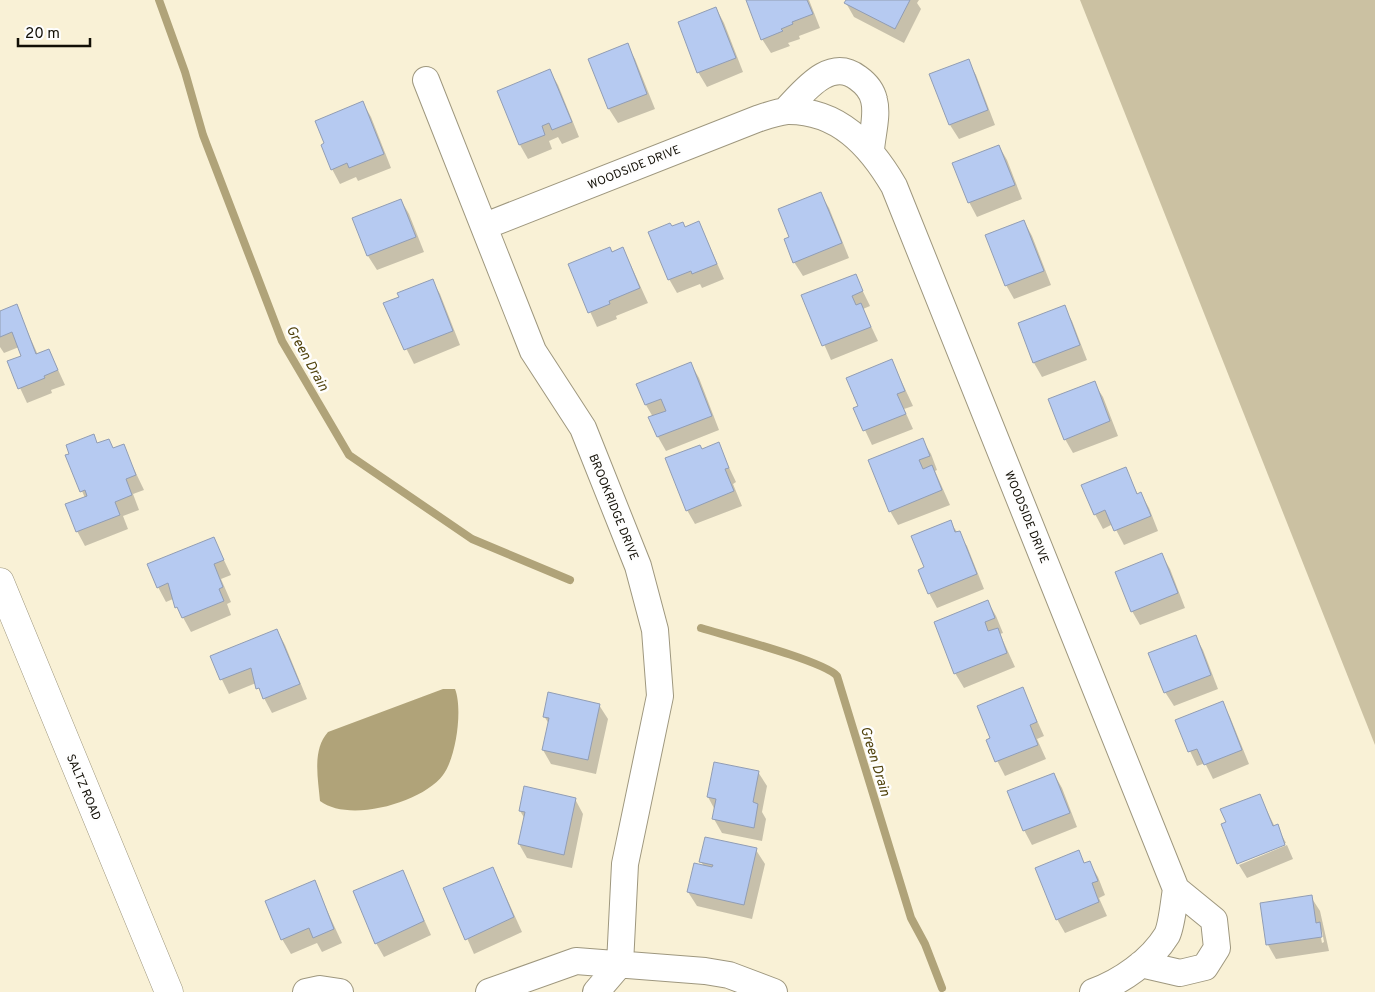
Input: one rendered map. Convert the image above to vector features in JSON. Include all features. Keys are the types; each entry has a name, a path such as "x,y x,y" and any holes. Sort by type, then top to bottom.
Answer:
{"street":[{"name":"WOODSIDE DRIVE","path":"785,111 818,77 833,72 844,72 856,76 870,90 874,100 871,150"},
{"name":"BROOKRIDGE DRIVE","path":"426,80 532,351 582,428 638,566 655,630 660,696 625,864 620,964"},
{"name":"WOODSIDE DRIVE","path":"484,226 757,119 785,111 812,114 839,123 871,150 894,186 1176,888 1214,920 1217,948 1205,967 1180,973 1141,964"},
{"name":"SALTZ ROAD","path":"0,582 169,992"},
{"path":"1093,992 1109,986 1141,964 1168,934 1176,888"},
{"path":"488,992 576,961 674,967 729,975 774,992"},
{"path":"596,992 620,964"},
{"path":"306,992 320,990 340,992"}],"shaded area":[{"path":"1080,0 1375,0 1375,745"},
{"path":"443,689 455,689 458,708 457,733 448,767 433,785 419,794 402,801 366,810 348,810 333,807 320,801 317,774 318,756 323,739 328,732"}],"building":[{"path":"746,0 807,0 813,14 792,22 793,24 781,29 783,31 761,40"},
{"path":"846,0 910,0 895,29 844,3"},
{"path":"716,7 736,58 697,73 678,22"},
{"path":"628,43 647,94 608,109 588,59"},
{"path":"969,59 988,110 949,125 929,74"},
{"path":"550,69 572,122 552,130 549,123 542,126 545,135 519,145 497,91"},
{"path":"363,101 384,154 349,168 347,163 331,170 321,145 324,143 315,121"},
{"path":"999,145 1015,185 968,203 952,163"},
{"path":"821,192 842,243 793,263 784,239 789,237 778,209"},
{"path":"401,199 416,237 367,256 352,218"},
{"path":"1024,220 1044,271 1005,286 985,235"},
{"path":"699,221 717,264 692,274 691,271 668,280 648,232 670,223 672,226 683,222 685,227"},
{"path":"610,247 612,252 623,247 640,288 609,301 610,304 588,313 568,264"},
{"path":"856,274 863,291 852,296 856,305 861,303 871,327 822,346 801,295"},
{"path":"433,279 453,331 404,350 383,303 399,297 397,293"},
{"path":"17,304 36,354 49,349 58,370 44,376 45,378 18,389 7,361 21,356 12,332 0,337 0,311"},
{"path":"1065,305 1080,345 1033,363 1018,323"},
{"path":"892,359 905,391 897,394 906,414 863,431 853,408 858,406 846,378"},
{"path":"691,362 712,416 657,437 648,417 666,411 661,399 645,405 636,384"},
{"path":"1095,381 1110,421 1064,440 1048,399"},
{"path":"94,434 97,443 109,439 113,448 124,444 136,475 126,479 132,495 115,502 120,515 76,532 65,504 87,496 85,490 80,492 65,455 69,454 66,445"},
{"path":"923,438 930,456 919,460 923,469 932,465 942,490 889,512 868,460"},
{"path":"719,442 729,468 725,469 734,491 686,511 665,458 700,445 702,449"},
{"path":"1126,467 1137,494 1141,492 1151,516 1114,531 1105,510 1094,515 1081,485"},
{"path":"951,520 955,532 960,531 977,574 928,594 918,570 924,567 911,536"},
{"path":"214,537 224,560 214,564 223,587 219,589 224,601 182,618 177,607 175,608 168,583 157,588 147,564"},
{"path":"1162,553 1178,593 1131,612 1115,572"},
{"path":"988,600 995,618 985,622 988,631 998,628 1007,653 954,674 934,622"},
{"path":"277,629 300,684 263,699 259,688 256,689 251,668 220,680 210,656"},
{"path":"1196,635 1211,675 1164,693 1148,653"},
{"path":"1023,687 1037,722 1030,725 1038,745 995,762 986,740 990,738 977,706"},
{"path":"548,692 600,704 588,760 542,750 549,718 543,717"},
{"path":"1223,701 1242,750 1204,765 1197,749 1188,752 1175,720"},
{"path":"714,762 759,771 753,802 758,804 754,828 712,819 716,799 707,797"},
{"path":"1054,773 1070,813 1023,831 1007,791"},
{"path":"524,786 576,798 564,855 518,844 525,812 519,811"},
{"path":"1260,794 1273,826 1278,824 1285,845 1237,864 1221,824 1226,822 1220,809"},
{"path":"705,837 757,848 744,905 687,892 694,863 712,867 713,865 699,862"},
{"path":"1079,850 1084,863 1090,861 1098,881 1092,883 1099,902 1056,920 1035,868"},
{"path":"493,867 514,917 465,940 443,888"},
{"path":"403,870 424,921 375,944 353,891"},
{"path":"315,880 334,929 313,938 309,928 281,940 265,901"},
{"path":"1312,895 1316,923 1320,922 1322,937 1266,945 1260,903"}],"waterway":[{"name":"Green Drain","path":"159,0 185,72 203,135 282,341 349,455 472,539 570,580"},
{"name":"Green Drain","path":"701,628 795,656 814,663 837,676 911,918 925,944 942,988"}]}
